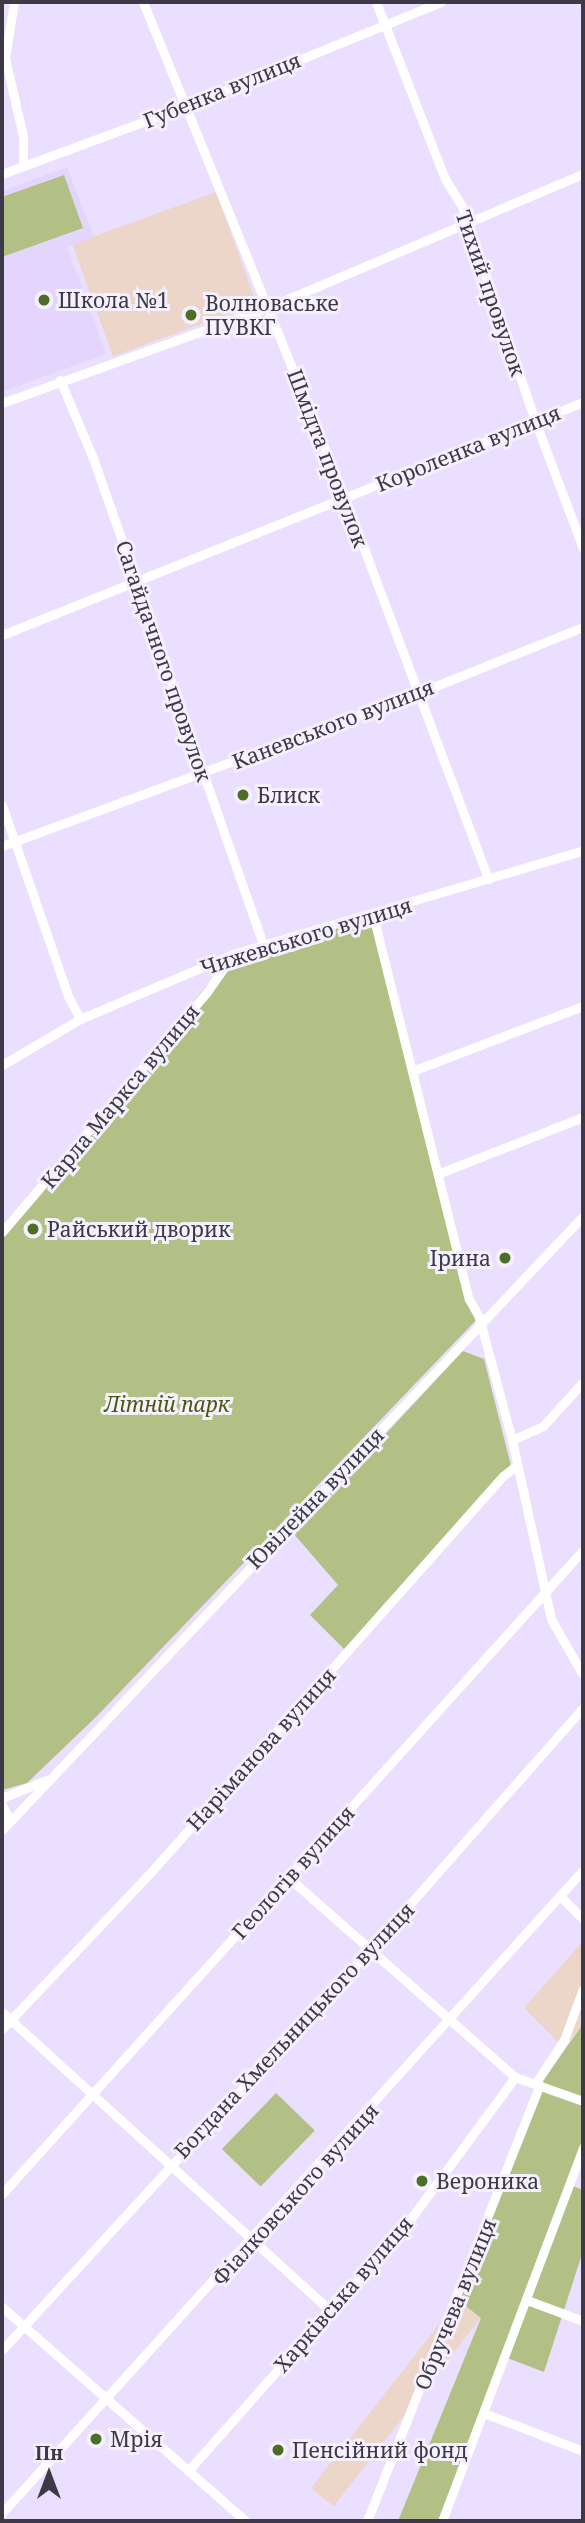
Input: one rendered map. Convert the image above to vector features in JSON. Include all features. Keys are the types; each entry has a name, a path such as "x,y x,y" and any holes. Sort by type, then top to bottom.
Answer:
{"street":[{"path":"14,2 4,25 5,58 23,136 23,166"},
{"name":"Шмідта провулок","path":"143,2 345,498 416,694 488,879"},
{"name":"Тихий провулок","path":"376,2 445,179 469,226 535,421 583,548"},
{"name":"Губенка вулиця","path":"2,174 186,106 442,2"},
{"path":"2,403 269,307 469,226 583,174"},
{"name":"Сагайдачного провулок","path":"60,380 135,580 264,944"},
{"name":"Короленка вулиця","path":"2,635 583,402"},
{"name":"Каневського вулиця","path":"2,846 416,694 583,627"},
{"path":"2,805 68,996 80,1020"},
{"name":"Чижевського вулиця","path":"2,1065 80,1020 233,954 373,915 583,849"},
{"path":"373,915 415,1070 469,1299 481,1324 512,1440 545,1596 564,1647 583,1675"},
{"name":"Карла Маркса вулиця","path":"2,1233 207,992 233,954"},
{"path":"415,1070 583,1006"},
{"path":"440,1173 583,1117"},
{"name":"Ювілейна вулиця","path":"3,1829 47,1779 583,1216"},
{"path":"512,1440 543,1426 583,1382"},
{"name":"Наріманова вулиця","path":"2,2029 150,1872 503,1476 516,1466"},
{"name":"Геологів вулиця","path":"2,2194 545,1596 583,1550"},
{"name":"Богдана Хмельницького вулиця","path":"2,2350 372,1947 583,1708"},
{"name":"Ювілейна вулиця","path":"2,1798 47,1779"},
{"path":"2,1805 8,1817 3,1829"},
{"name":"Фіалковського вулиця","path":"2,2513 453,2019 583,1870"},
{"path":"288,1877 372,1947 515,2077 583,2101"},
{"path":"560,1896 583,1919"},
{"path":"538,2085 564,2040 583,1989"},
{"path":"2,2012 93,2091 330,2310"},
{"name":"Харківська вулиця","path":"188,2471 410,2221 515,2077"},
{"name":"Обручева вулиця","path":"367,2521 538,2085"},
{"path":"442,2521 583,2147"},
{"path":"527,2300 583,2321"},
{"path":"2,2307 105,2401 246,2521"},
{"path":"484,2413 583,2451"}],"shaded area":[{"name":"Школа №1","path":"67,167 94,237 67,247 106,354 2,392 2,191"},
{"path":"216,192 257,304 113,356 72,244"},
{"path":"583,1941 583,2024 564,2048 524,2008"},
{"path":"458,2300 481,2318 334,2506 311,2488"}],"green space":[{"path":"64,175 83,228 2,257 2,197"},
{"name":"Літній парк","path":"373,915 447,1212 479,1317 97,1716 27,1783 2,1790 2,1232 233,954"},
{"path":"463,1351 484,1359 511,1466 345,1650 310,1615 338,1585 293,1533"},
{"path":"583,2024 583,2147 568,2184 583,2190 583,2251 544,2372 505,2357 442,2521 398,2521 481,2318 458,2300 540,2085"},
{"path":"276,2093 315,2131 261,2187 222,2149"}],"place":[{"name":"Школа №1","path":"44,300"},
{"name":"Волноваське ПУВКГ","path":"191,315"},
{"name":"Блиск","path":"243,795"},
{"name":"Райський дворик","path":"33,1229"},
{"name":"Ірина","path":"505,1258"},
{"name":"Вероника","path":"422,2181"},
{"name":"Мрія","path":"96,2439"},
{"name":"Пенсійний фонд","path":"278,2450"}]}
